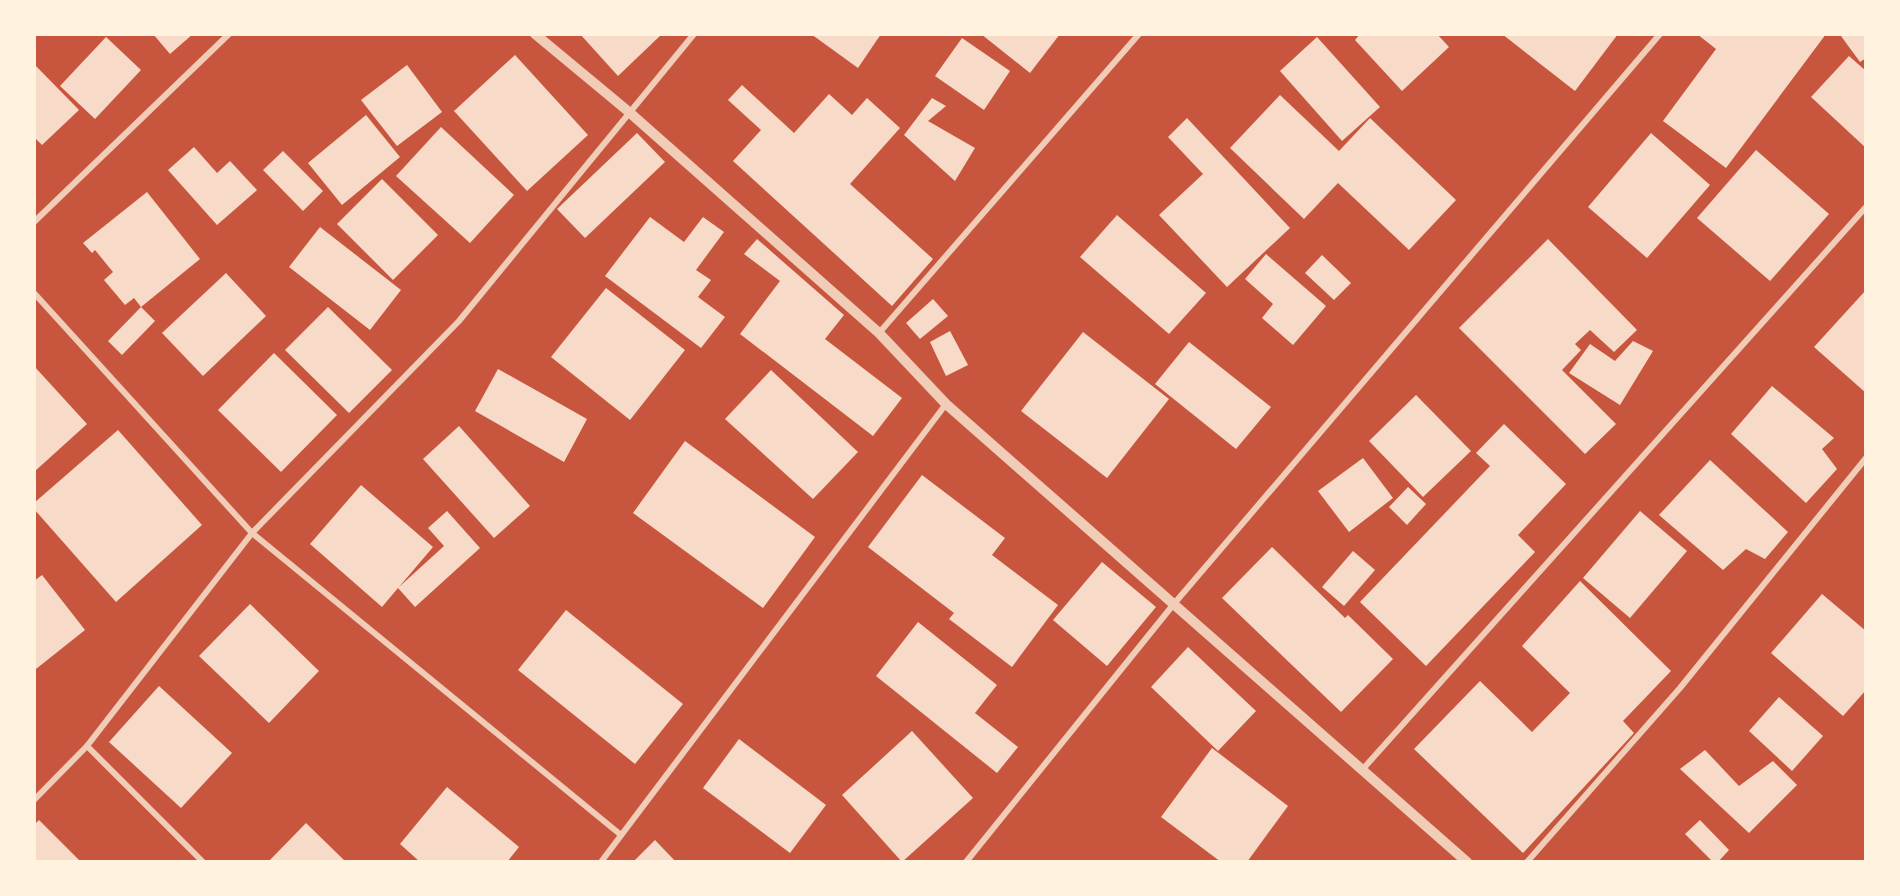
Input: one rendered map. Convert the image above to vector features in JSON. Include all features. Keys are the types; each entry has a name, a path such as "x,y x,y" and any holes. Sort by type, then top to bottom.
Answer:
{"street":[{"path":"34,222 229,34"},
{"path":"535,34 629,112 879,333 946,404 1361,771 1467,861"},
{"path":"34,800 87,746 252,533 459,321 694,34"},
{"path":"879,333 1139,34"},
{"path":"966,861 1173,605 1660,34"},
{"path":"1361,771 1866,207"},
{"path":"34,293 252,533 621,835"},
{"path":"601,861 946,404"},
{"path":"1527,861 1680,688 1866,458"},
{"path":"87,746 203,861"}],"building":[{"path":"153,34 193,34 170,54"},
{"path":"580,34 662,34 618,76"},
{"path":"811,34 881,34 858,68"},
{"path":"981,34 1060,34 1030,73"},
{"path":"1360,34 1437,34 1449,47 1402,91 1355,40"},
{"path":"1502,34 1618,34 1575,91"},
{"path":"1697,34 1826,34 1726,168 1663,121 1716,49"},
{"path":"1843,34 1866,34 1866,58 1860,62 1841,36"},
{"path":"106,37 141,70 95,119 60,86"},
{"path":"1317,37 1380,107 1342,141 1280,71"},
{"path":"962,38 1010,71 984,110 935,76"},
{"path":"515,55 588,135 527,191 454,111"},
{"path":"1849,56 1866,71 1866,148 1811,97"},
{"path":"34,64 79,110 42,145 34,137"},
{"path":"407,65 442,112 397,146 361,100"},
{"path":"742,85 794,133 829,94 852,115 867,98 900,128 850,184 933,259 892,306 733,161 761,130 728,100"},
{"path":"1280,95 1339,151 1370,118 1456,200 1409,250 1338,183 1304,219 1230,148"},
{"path":"932,98 946,106 928,121 975,148 955,181 904,135"},
{"path":"366,115 400,157 342,205 308,163"},
{"path":"1187,118 1290,228 1227,287 1159,215 1203,174 1168,137"},
{"path":"441,127 514,195 470,243 396,176"},
{"path":"637,133 665,162 585,238 557,209"},
{"path":"1651,133 1710,185 1647,258 1588,207"},
{"path":"194,147 217,173 230,161 257,190 217,225 168,170"},
{"path":"1756,150 1829,214 1770,281 1697,218"},
{"path":"283,151 323,191 303,211 263,170"},
{"path":"382,179 438,235 393,280 337,224"},
{"path":"147,192 200,259 141,307 134,298 125,305 104,280 113,272 95,250 92,253 83,243"},
{"path":"1117,215 1206,293 1169,334 1080,257"},
{"path":"650,217 684,242 703,217 724,232 696,270 711,280 698,297 725,317 701,348 605,276"},
{"path":"320,227 401,290 370,330 289,267"},
{"path":"757,239 844,315 825,339 902,398 873,436 740,334 780,281 744,254"},
{"path":"1548,239 1637,330 1614,352 1590,330 1575,344 1581,350 1562,370 1616,424 1585,454 1459,328"},
{"path":"1266,254 1326,306 1293,345 1262,318 1273,304 1245,279"},
{"path":"1322,255 1351,283 1334,300 1305,273"},
{"path":"226,273 266,316 203,376 162,333"},
{"path":"606,288 685,350 630,420 551,357"},
{"path":"1866,290 1866,393 1814,347"},
{"path":"933,299 948,316 920,339 906,323"},
{"path":"141,307 155,321 122,355 108,341"},
{"path":"328,307 392,370 349,413 285,350"},
{"path":"950,331 968,365 946,376 930,342"},
{"path":"1083,332 1169,399 1107,478 1021,411"},
{"path":"1633,341 1653,351 1620,405 1569,373 1590,344 1615,361"},
{"path":"1189,342 1271,407 1236,449 1155,384"},
{"path":"274,353 337,415 281,472 218,410"},
{"path":"34,366 87,424 34,472"},
{"path":"498,369 587,419 564,462 475,411"},
{"path":"771,370 858,452 813,499 725,419"},
{"path":"1772,386 1834,438 1822,449 1837,469 1806,503 1731,434"},
{"path":"1416,395 1471,451 1423,497 1369,441"},
{"path":"1504,424 1566,484 1518,535 1535,552 1426,666 1360,602 1490,466 1476,453"},
{"path":"459,426 530,506 494,538 423,459"},
{"path":"118,430 202,525 116,602 34,509 34,503"},
{"path":"685,441 815,537 763,608 633,513"},
{"path":"1363,458 1393,498 1349,532 1318,491"},
{"path":"1710,460 1788,532 1765,559 1746,549 1723,570 1659,515"},
{"path":"922,475 1005,538 992,555 1058,605 1012,667 949,619 954,613 868,547"},
{"path":"361,485 433,547 399,587 444,546 428,528 447,511 480,548 415,607 398,588 382,607 310,544"},
{"path":"1408,487 1426,504 1407,525 1389,507"},
{"path":"1640,511 1687,551 1630,618 1583,578"},
{"path":"1272,547 1345,618 1348,615 1393,659 1341,712 1222,598"},
{"path":"1353,551 1375,570 1344,606 1322,587"},
{"path":"1102,562 1156,607 1107,666 1053,620"},
{"path":"42,575 85,630 36,669 34,581"},
{"path":"1580,581 1671,671 1623,721 1634,733 1523,853 1414,749 1480,681 1532,732 1570,693 1522,646"},
{"path":"1822,594 1866,631 1866,690 1843,716 1771,653"},
{"path":"250,604 319,671 269,723 199,656"},
{"path":"566,610 683,704 635,764 518,670"},
{"path":"918,622 997,685 975,713 1018,747 997,773 876,676"},
{"path":"1188,647 1256,711 1218,751 1151,687"},
{"path":"159,686 232,753 181,808 109,742"},
{"path":"1779,697 1823,736 1792,771 1749,731"},
{"path":"912,731 973,798 902,862 842,795"},
{"path":"739,739 826,805 790,853 703,788"},
{"path":"1212,748 1288,806 1247,862 1221,862 1161,817"},
{"path":"1705,750 1739,786 1773,761 1797,785 1749,833 1680,769"},
{"path":"447,787 519,847 507,862 420,862 400,844"},
{"path":"39,820 81,862 34,862 34,825"},
{"path":"1700,820 1729,850 1718,862 1713,862 1685,834"},
{"path":"306,823 346,862 268,862"},
{"path":"655,840 676,862 633,862"}]}
